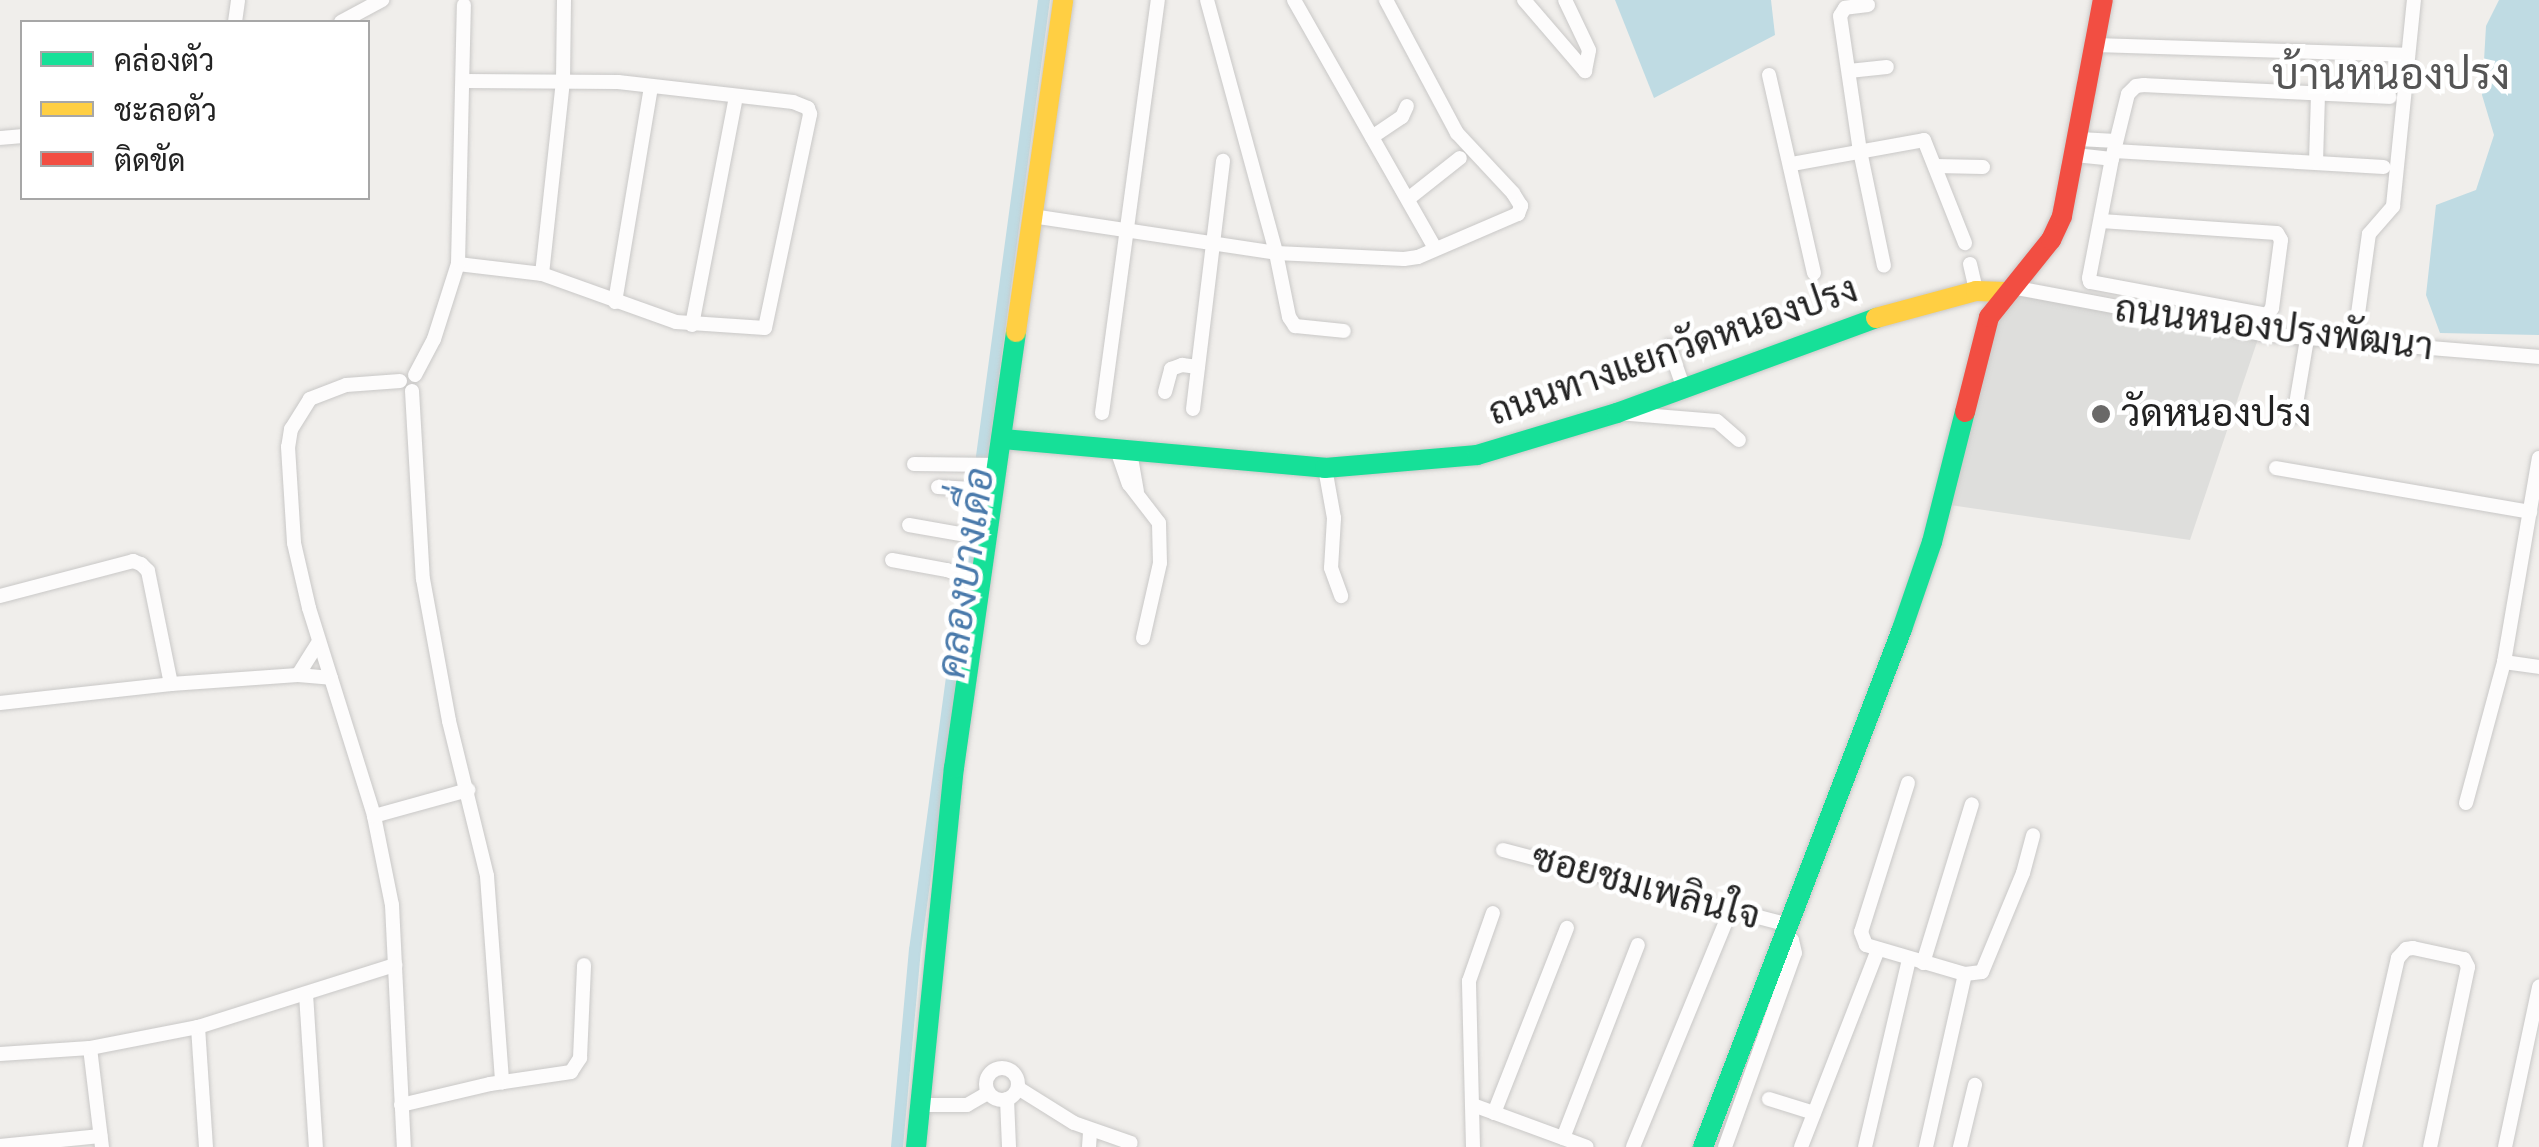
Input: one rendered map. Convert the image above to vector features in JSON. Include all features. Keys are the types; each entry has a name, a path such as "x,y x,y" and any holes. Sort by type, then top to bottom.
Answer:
{"street":[{"path":"345,20 382,0"},
{"path":"542,274 563,81 564,0"},
{"path":"916,1147 978,538 988,465 1002,440 1063,0"},
{"path":"1102,413 1158,0"},
{"path":"1207,0 1276,253 1288,317 1296,326 1344,331"},
{"path":"1294,0 1435,248"},
{"path":"1032,216 1276,253 1404,258 1522,210 1502,180 1457,133 1386,0"},
{"path":"1524,0 1585,71 1589,50 1565,0"},
{"path":"1726,1147 1750,1092 1785,931 1932,542 1989,317 2056,231 2077,147 2103,0"},
{"path":"2354,343 2369,234 2393,206 2414,0"},
{"path":"464,5 458,264 434,339 409,382 422,579 449,721 468,790 494,936 502,1082"},
{"path":"1868,5 1842,12 1860,151 1884,266"},
{"path":"2094,45 2407,55"},
{"path":"1848,71 1887,67"},
{"path":"1769,75 1814,273"},
{"path":"458,264 542,274 692,325 764,328 810,122 808,108 802,104 736,96 563,81 464,81"},
{"path":"616,302 651,86"},
{"path":"2101,221 2277,233 2281,240 2270,312 2262,317 2094,286 2088,278 2128,94 2136,86 2390,97"},
{"path":"2316,162 2318,94"},
{"path":"692,325 736,96"},
{"path":"1372,136 1402,118 1406,106"},
{"path":"1792,164 1920,139 1928,143 1953,221 1965,243"},
{"path":"2077,147 2384,167"},
{"path":"1408,199 1460,158"},
{"path":"1193,409 1223,160"},
{"path":"1936,166 1983,167"},
{"name":"ถนนทางแยกวัดหนองปรง","path":"1002,440 1324,468 1477,454 1618,413 1682,384 1842,328 1973,276 2009,290"},
{"name":"ถนนหนองปรงพัฒนา","path":"2009,290 2161,318 2308,339 2539,357"},
{"path":"2294,416 2308,339"},
{"path":"1668,346 1682,384"},
{"path":"1164,392 1171,370 1182,365 1198,367"},
{"path":"404,1147 392,905 374,816 319,642 294,542 289,498 291,429 310,398 325,390 409,382"},
{"path":"1618,413 1718,422 1739,440"},
{"path":"1124,451 1138,491 1159,523 1160,544 1143,638"},
{"path":"2466,803 2504,662 2539,458"},
{"path":"914,464 988,465"},
{"path":"1324,468 1334,518 1331,568 1342,596"},
{"path":"2276,468 2530,512"},
{"path":"938,487 986,489"},
{"path":"910,525 978,538"},
{"path":"892,560 973,580"},
{"path":"0,596 133,562 141,564 148,571 171,684"},
{"path":"298,675 319,642"},
{"path":"2504,662 2539,667"},
{"path":"0,704 171,684 298,675 331,678"},
{"path":"1908,782 1861,932 1866,945 1965,974 1982,972 2033,836"},
{"path":"374,816 468,790"},
{"path":"1865,1147 1916,961 1972,804"},
{"name":"ซอยชมเพลินใจ","path":"1504,850 1785,931"},
{"path":"1474,1147 1468,982 1493,913"},
{"path":"1633,1147 1725,924"},
{"path":"1494,1113 1567,928"},
{"path":"1556,1140 1638,945"},
{"path":"2355,1147 2398,958 2406,949 2413,948 2464,960 2468,967 2430,1147"},
{"path":"1801,1147 1878,950"},
{"path":"0,1054 90,1048 198,1027 395,965"},
{"path":"402,1105 502,1082 563,1076 578,1065 584,966"},
{"path":"1926,1147 1965,974"},
{"path":"2505,1147 2539,987"},
{"path":"306,994 316,1147"},
{"path":"198,1027 206,1147"},
{"path":"0,1146 101,1142 90,1048"},
{"path":"1009,1147 1014,1073 1000,1068 987,1077 988,1093 996,1100 1012,1094"},
{"path":"1960,1147 1975,1085"},
{"path":"1750,1092 1814,1112"},
{"path":"1703,1147 1750,1092"},
{"path":"920,1105 967,1105 988,1093"},
{"path":"1012,1094 1090,1139 1131,1143"},
{"path":"1473,1105 1556,1140 1587,1147"}],"shaded area":[{"path":"1995,292 2259,336 2190,540 1943,504"}],"water":[{"path":"1615,0 1771,0 1775,35 1654,98"},
{"path":"2499,0 2539,0 2539,335 2440,333 2426,295 2436,205 2476,190 2494,135 2482,95 2486,26"}],"waterway":[{"name":"คลองบางเดื่อ","path":"897,1147 915,950 1044,0"}],"traffic: fast":[{"path":"1003,439 1325,468 1477,455 1617,413 1876,318"},
{"path":"916,1147 954,768 1016,332"},
{"path":"1703,1147 1902,629 1932,542 1965,412"}],"traffic: slow":[{"path":"1016,332 1063,0"},
{"path":"1876,318 1976,291 2006,292"}],"traffic: jam":[{"path":"1965,412 1989,317 2051,240 2062,216 2103,0"}],"place":[{"name":"วัดหนองปรง","path":"2101,414"}],"district":[{"name":"บ้านหนองปรง","path":"2391,75"}]}
